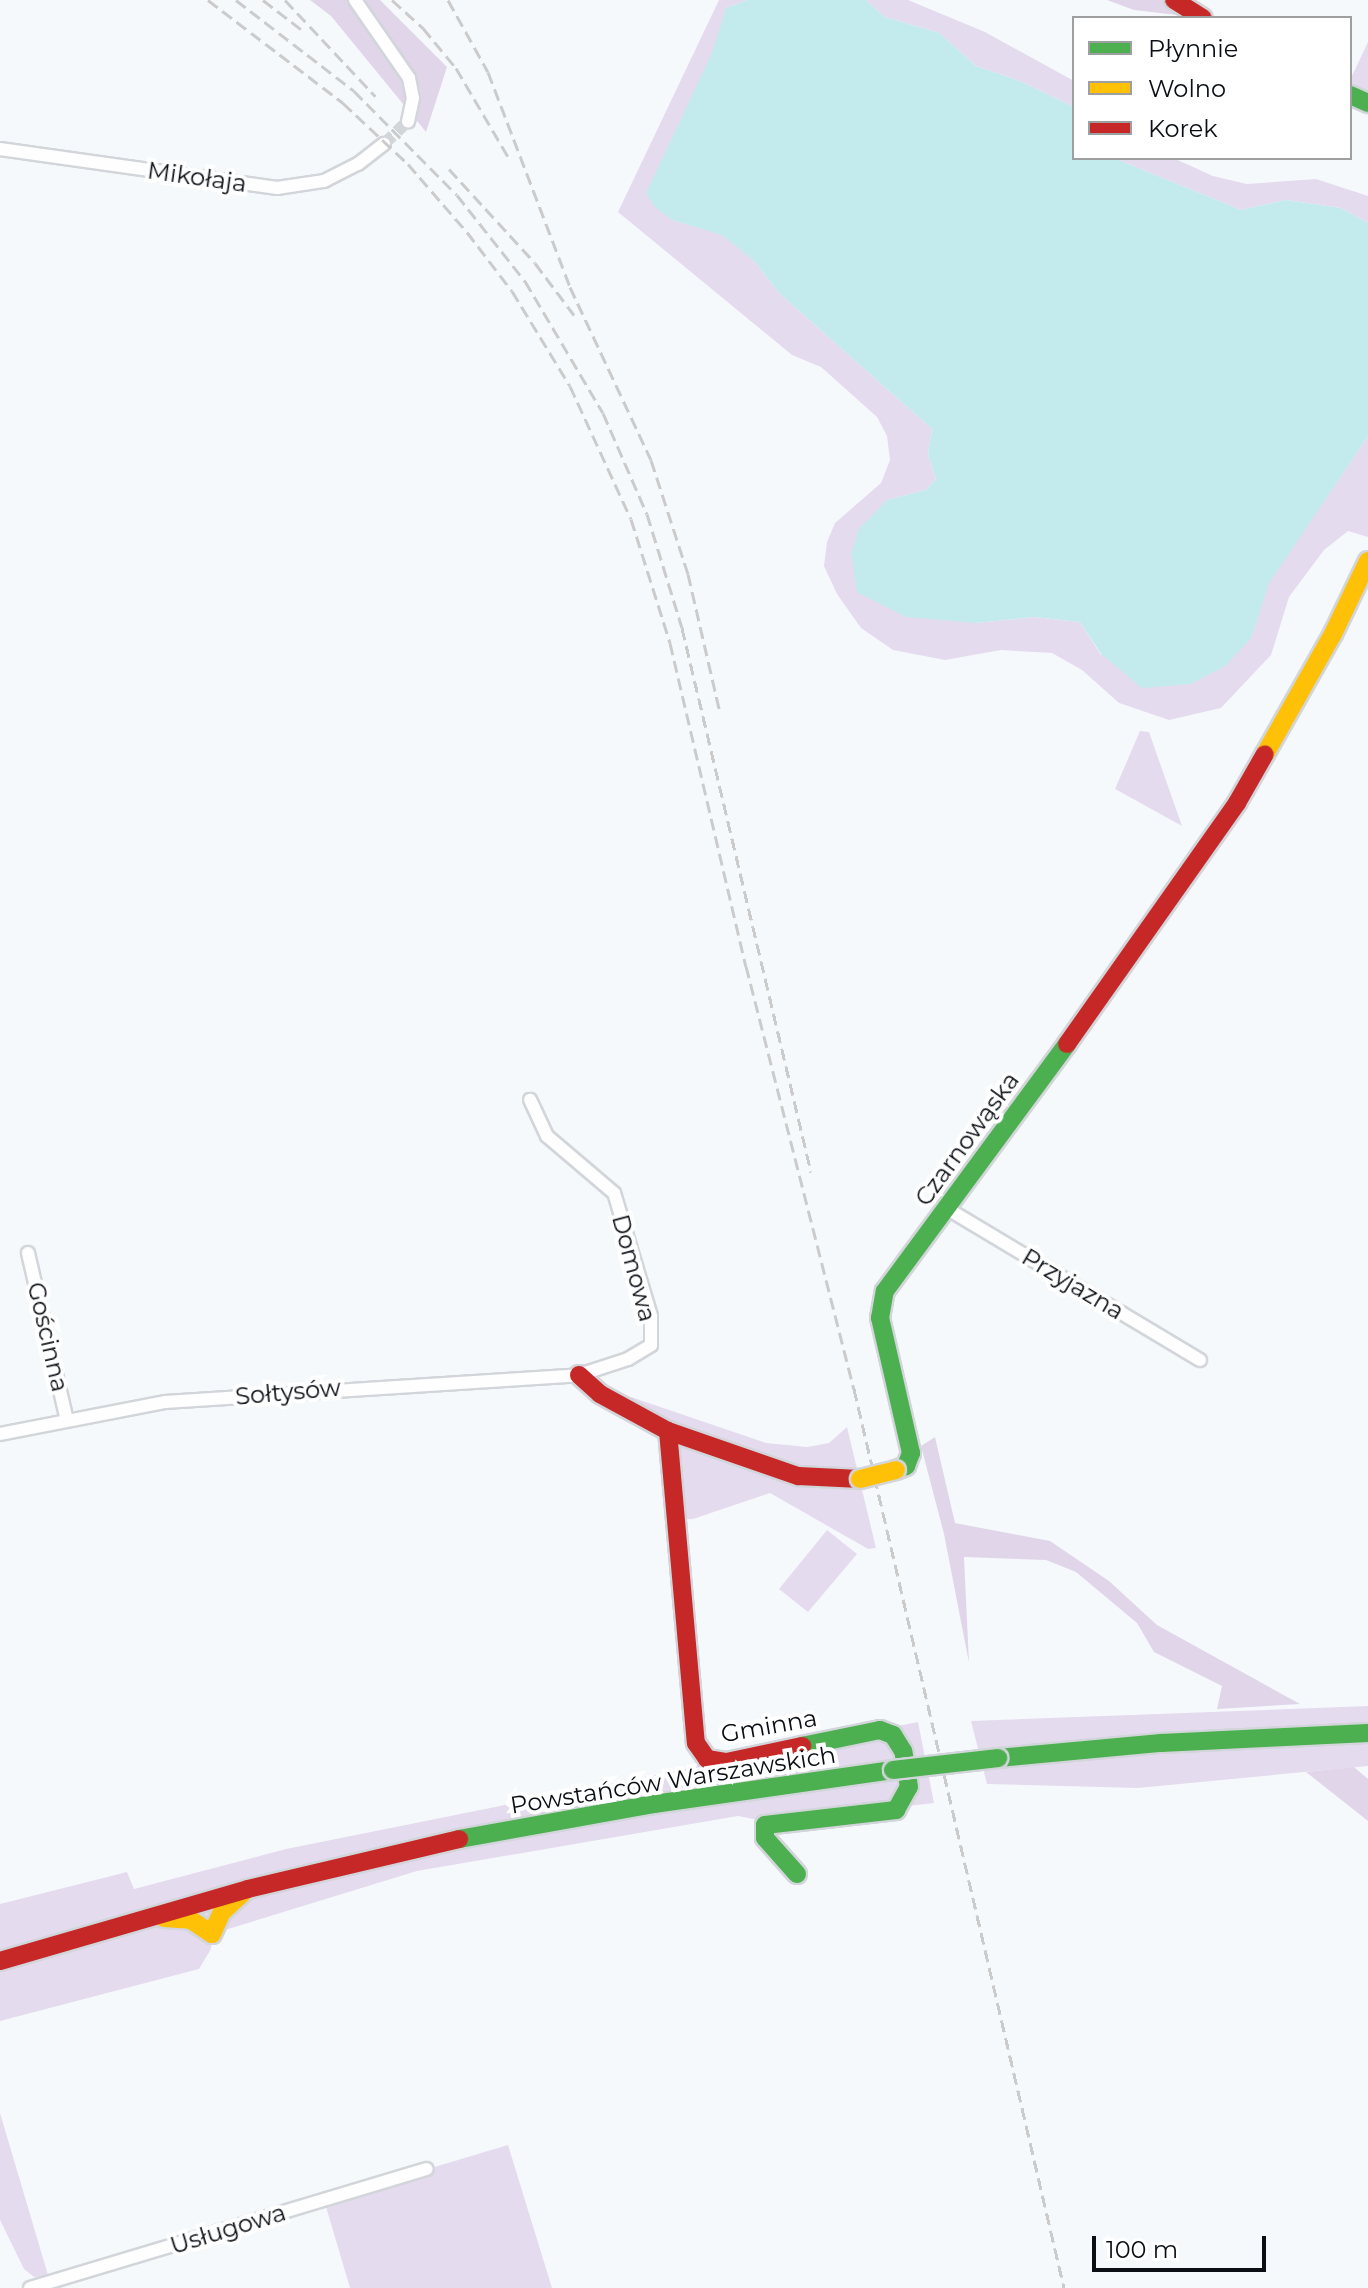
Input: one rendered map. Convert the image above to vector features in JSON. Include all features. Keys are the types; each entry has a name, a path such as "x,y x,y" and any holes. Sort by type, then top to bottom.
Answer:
{"street":[{"path":"355,0 409,78 413,98 408,121"},
{"path":"1174,0 1200,16"},
{"name":"Mikołaja","path":"0,149 277,188 324,181 358,164 384,144"},
{"name":"Czarnowąska","path":"579,1375 600,1394 668,1431 798,1476 828,1480 860,1479 906,1466 911,1453 880,1307 885,1291 1131,957 1237,803 1333,634 1368,561"},
{"name":"Domowa","path":"530,1100 547,1136 614,1193 651,1316 651,1345 628,1359 579,1375"},
{"name":"Przyjazna","path":"946,1208 1200,1360"},
{"name":"Gościnna","path":"28,1253 67,1420"},
{"name":"Sołtysów","path":"0,1434 165,1402 579,1375"},
{"name":"Gminna","path":"668,1431 696,1743 701,1754 707,1759 727,1762 880,1730 893,1735 903,1751 909,1787 896,1810 765,1825 765,1838 797,1874"},
{"name":"Powstańców Warszawskich","path":"0,1961 248,1889 418,1846 654,1804 998,1758 1161,1743 1368,1733"},
{"path":"144,1919 191,1920 212,1934 222,1912 248,1889"},
{"name":"Usługowa","path":"30,2288 427,2169"}],"shaded area":[{"path":"310,0 380,0 447,67 426,132 331,16"},
{"path":"719,0 747,0 726,8 672,220 722,234 754,261 780,294 932,429 928,454 936,479 926,490 887,500 976,623 1034,617 1080,622 1101,655 1251,638 1268,583 1368,436 1368,537 1348,531 1324,550 1289,597 1271,655 1221,708 1169,720 1119,703 1082,670 1052,653 1001,650 945,660 893,650 861,628 837,594 824,566 827,542 835,523 881,483 890,460 887,436 877,417 821,367 792,355 618,212"},
{"path":"866,0 908,0 985,32 1072,80 1072,106 1020,81 976,66 939,33 885,17"},
{"path":"1107,0 1174,0 1200,16 1186,16 1134,10"},
{"path":"1368,42 1368,103 1352,96 1352,76"},
{"path":"1119,160 1177,160 1213,176 1247,184 1316,179 1368,196 1368,223 1341,208 1286,200 1241,210"},
{"path":"1140,731 1149,732 1182,826 1115,789"},
{"path":"600,1394 631,1397 766,1443 807,1447 829,1443 847,1427 876,1548 868,1549 770,1493 693,1519 676,1520 668,1431"},
{"path":"935,1437 955,1523 1050,1541 1109,1581 1157,1625 1300,1704 1217,1709 1222,1686 1154,1652 1137,1623 1076,1572 1046,1560 964,1557 969,1663 944,1534 921,1446"},
{"path":"827,1530 857,1554 808,1612 779,1589"},
{"path":"1368,1706 1368,1766 1138,1788 987,1784 971,1721"},
{"path":"918,1722 934,1803 770,1822 738,1816 417,1871 212,1934 211,1949 199,1969 0,2021 0,1904 127,1872 134,1889 286,1849"},
{"path":"1354,1767 1368,1779 1368,1821 1306,1772"},
{"path":"0,2113 46,2276 34,2277 24,2269 0,2220"},
{"path":"508,2145 552,2288 350,2288 324,2200"}],"water":[{"path":"747,0 866,0 885,17 939,33 976,66 1020,81 1072,106 1072,160 1119,160 1241,210 1286,200 1341,208 1368,223 1368,436 1269,583 1251,638 1225,666 1191,684 1142,688 1101,654 1080,622 1034,617 976,623 906,617 857,592 851,553 859,529 887,500 926,490 936,479 928,454 932,429 780,294 754,261 722,235 672,220 654,206 646,193 712,53 726,8"}],"tunnel":[{"path":"384,144 408,121"}],"railway":[{"path":"208,0 343,103 408,164 467,232 512,291 570,386 631,519 670,643 746,966 854,1389 1064,2288"},
{"path":"236,0 354,91 457,195 525,281 603,413 647,514 682,628 811,1172"},
{"path":"263,0 302,30"},
{"path":"285,0 375,96"},
{"path":"392,0 423,28 456,68 510,160"},
{"path":"448,0 488,72 570,287 651,460 688,574 720,713"},
{"path":"449,169 535,263 574,315"}],"traffic: fast":[{"path":"1352,96 1368,103"},
{"path":"896,1470 906,1466 911,1453 880,1318 885,1291 1067,1044"},
{"path":"797,1874 765,1838 765,1825 896,1810 909,1787 903,1751 893,1735 880,1730 802,1746"},
{"path":"998,1758 1161,1743 1368,1733"},
{"path":"893,1770 998,1758"},
{"path":"459,1839 654,1804 893,1770"}],"traffic: slow":[{"path":"1265,754 1333,634 1368,561"},
{"path":"860,1479 896,1470"},
{"path":"164,1918 191,1920 212,1934 222,1912 242,1894"}],"traffic: jam":[{"path":"1174,0 1200,16"},
{"path":"1067,1044 1237,803 1265,754"},
{"path":"579,1375 600,1394 668,1431 798,1476 860,1479"},
{"path":"668,1431 696,1743 707,1759 727,1762 802,1746"},
{"path":"0,1961 248,1889 459,1839"}]}
